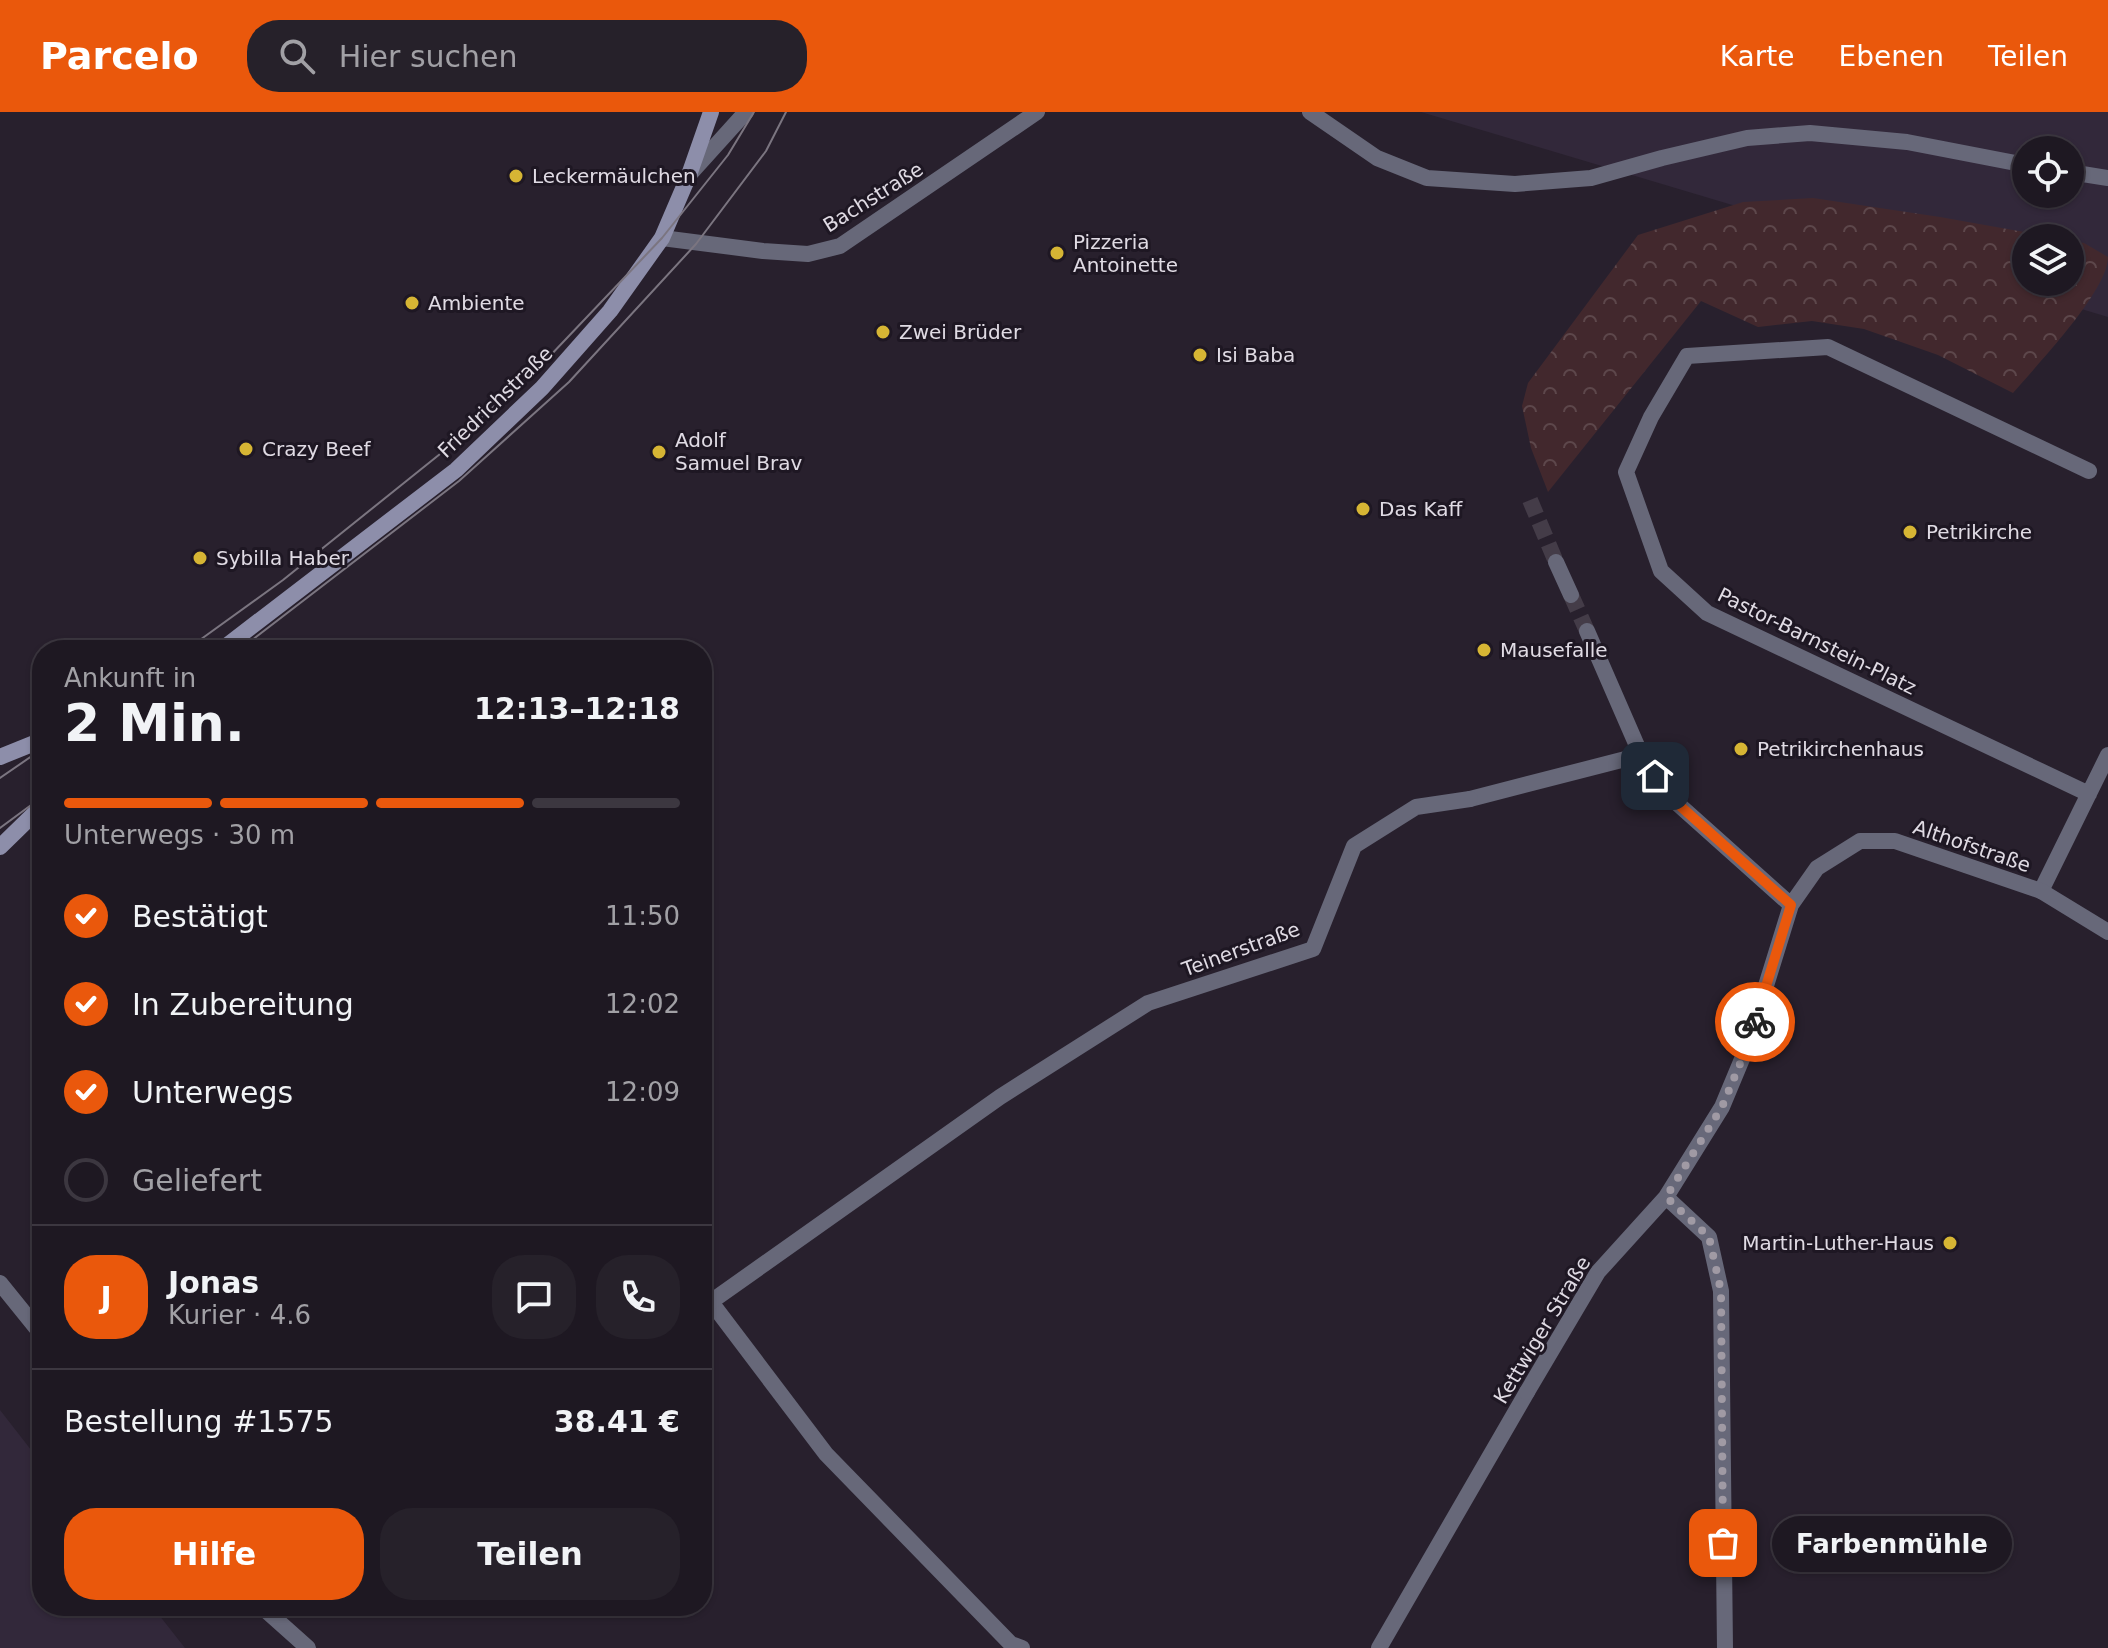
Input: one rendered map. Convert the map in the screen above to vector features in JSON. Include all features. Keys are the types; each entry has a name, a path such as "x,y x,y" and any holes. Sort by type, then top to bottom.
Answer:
{"main road":[{"name":"Friedrichstraße","path":"234,640 456,470 552,377 610,311 662,238 711,112"},
{"path":"0,757 32,744"},
{"path":"0,847 32,816"}],"street":[{"path":"689,175 746,112"},
{"name":"Bachstraße","path":"662,238 808,254 840,246 1037,112"},
{"path":"1310,112 1377,158 1427,178 1515,184 1591,178 1747,138 1810,133 1907,142 2012,162"},
{"path":"2084,174 2108,178"},
{"name":"Pastor-Barnstein-Platz","path":"2089,471 1828,347 1687,356 1651,417 1626,472 1661,571 1707,613 2089,794"},
{"path":"1556,562 1571,595"},
{"path":"1587,631 1641,755 1669,796 1791,905"},
{"name":"Teinerstraße","path":"712,1301 1000,1097 1148,1003 1313,949 1354,846 1416,807 1470,799 1641,755"},
{"path":"2041,891 2108,755"},
{"name":"Althofstraße","path":"1791,905 1817,868 1860,841 1895,841 2041,891 2108,932"},
{"name":"Kettwiger Straße","path":"1379,1648 1598,1272 1666,1197 1722,1107 1747,1047 1791,905"},
{"path":"1666,1197 1709,1237 1721,1291 1725,1648"},
{"path":"0,1283 32,1323"},
{"path":"712,1312 826,1454 1011,1644 1022,1648"},
{"path":"272,1616 308,1648"}],"shaded area":[{"path":"1421,112 2108,112 2108,317 2038,296 2084,296 2084,224 2012,224 2012,288"},
{"path":"0,1410 32,1451 32,1616 160,1616 185,1648 0,1648"}],"green space":[{"path":"1813,198 2012,230 2012,296 2084,296 2084,243 2108,257 2105,271 2084,308 2013,393 1938,355 1864,329 1812,321 1758,327 1701,301 1548,492 1531,448 1522,406 1528,383 1638,235 1743,202"}],"tunnel":[{"path":"1530,500 1556,562"},
{"path":"1571,595 1587,631"}],"tram line":[{"path":"200,640 283,580 445,450 547,359 662,238 728,155 754,112"},
{"path":"252,640 459,481 569,382 696,244 766,151 786,112"},
{"path":"0,778 32,756"},
{"path":"0,828 32,804"}],"way so far":[{"path":"1723,1543 1721,1291 1709,1237 1666,1197 1722,1107 1755,1022"}],"place":[{"name":"Leckermäulchen","path":"516,176"},
{"name":"Pizzeria Antoinette","path":"1057,253"},
{"name":"Ambiente","path":"412,303"},
{"name":"Zwei Brüder","path":"883,332"},
{"name":"Isi Baba","path":"1200,355"},
{"name":"Crazy Beef","path":"246,449"},
{"name":"Adolf Samuel Brav","path":"659,452"},
{"name":"Das Kaff","path":"1363,509"},
{"name":"Petrikirche","path":"1910,532"},
{"name":"Sybilla Haber","path":"200,558"},
{"name":"Mausefalle","path":"1484,650"},
{"name":"Petrikirchenhaus","path":"1741,749"},
{"name":"Martin-Luther-Haus","path":"1950,1243"},
{"name":"Farbenmühle","path":"1723,1543"}],"route":[{"path":"1655,776 1669,796 1791,905 1755,1022"}]}
